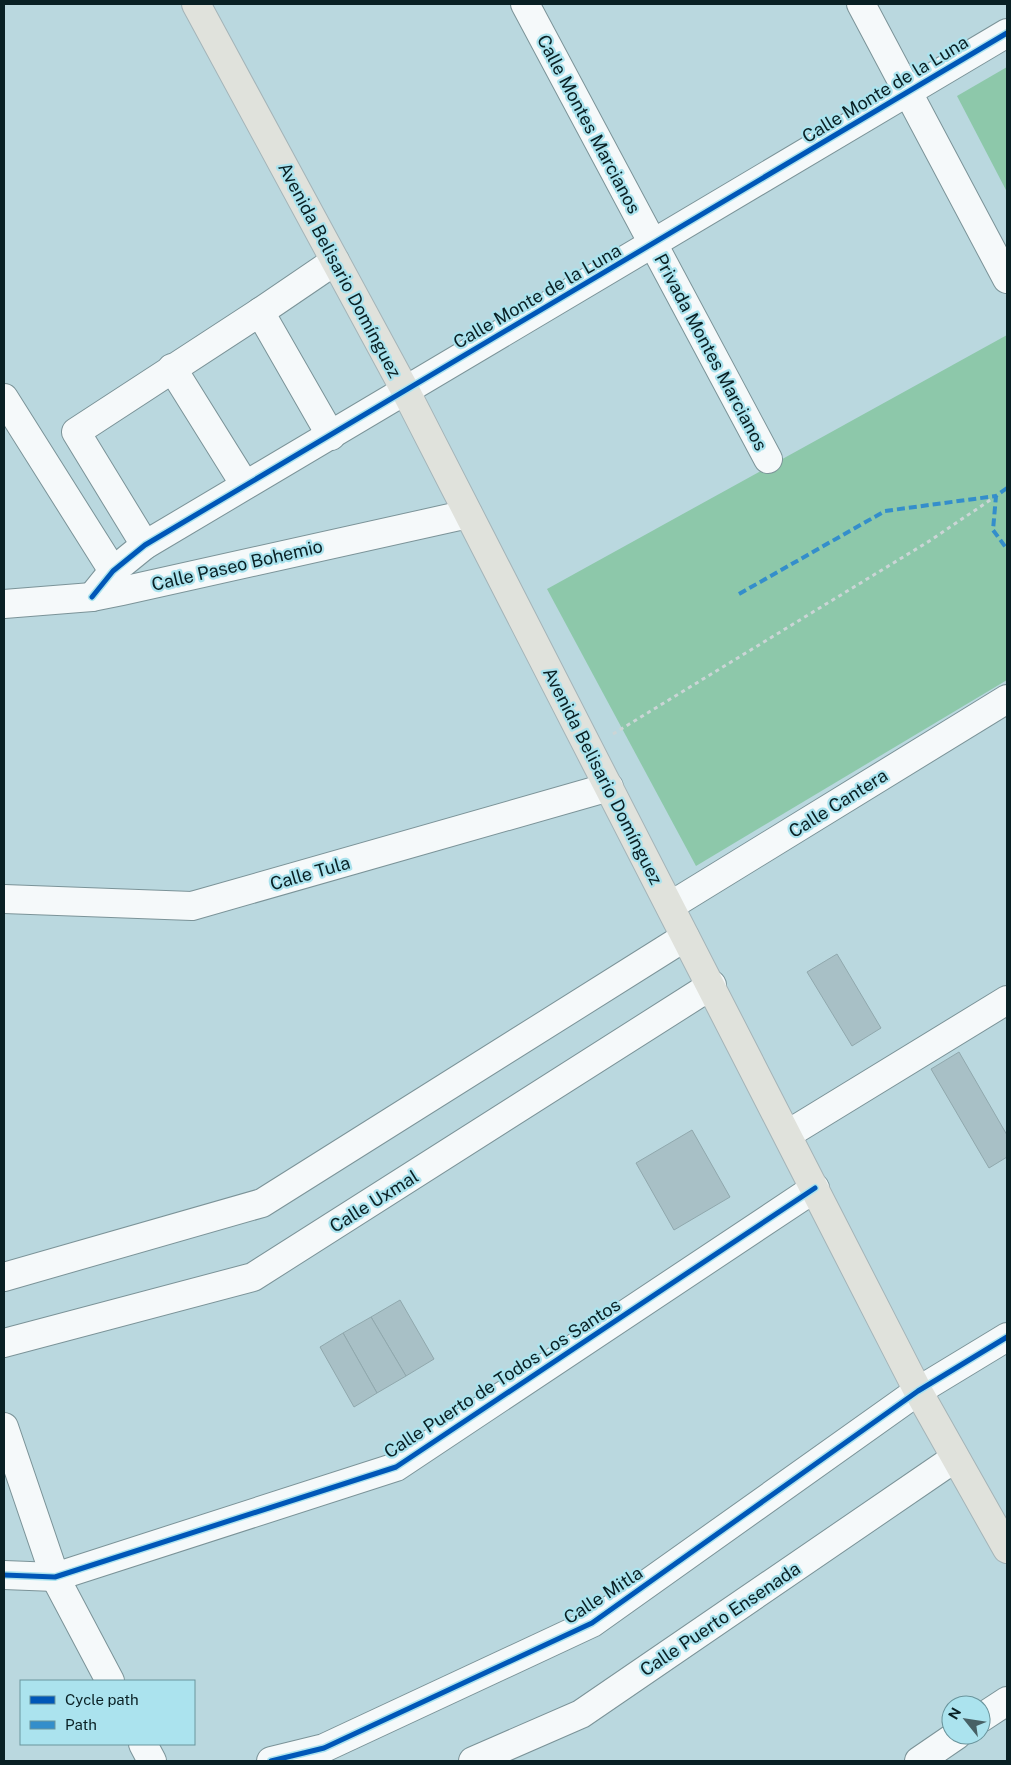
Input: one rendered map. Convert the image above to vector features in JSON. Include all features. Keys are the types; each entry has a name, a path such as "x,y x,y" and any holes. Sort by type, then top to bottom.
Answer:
{"main road":[{"name":"Avenida Belisario Domínguez","path":"196,4 405,390 685,936 712,985 918,1391 1007,1549"}],"street":[{"name":"Calle Montes Marcianos","path":"525,4 653,244"},
{"path":"861,4 1006,279"},
{"name":"Calle Monte de la Luna","path":"4,604 92,597 118,581 145,545 1007,32"},
{"name":"Privada Montes Marcianos","path":"653,244 768,459"},
{"path":"145,545 76,432 335,261"},
{"path":"260,312 331,436"},
{"path":"172,368 245,485"},
{"path":"4,398 118,581"},
{"name":"Calle Paseo Bohemio","path":"118,581 468,514"},
{"name":"Calle Cantera","path":"670,906 1007,699"},
{"name":"Calle Tula","path":"4,899 192,906 609,787"},
{"path":"4,1277 262,1204 685,936"},
{"name":"Calle Uxmal","path":"4,1343 253,1277 712,985"},
{"path":"788,1134 1007,1000"},
{"name":"Calle Puerto de Todos Los Santos","path":"4,1575 55,1577 396,1467 815,1188"},
{"path":"918,1391 1007,1337"},
{"name":"Calle Mitla","path":"270,1761 324,1748 592,1623 918,1391"},
{"path":"4,1427 55,1577 109,1680"},
{"name":"Calle Puerto Ensenada","path":"473,1761 581,1714 955,1458"},
{"path":"991,1711 1007,1700"},
{"path":"144,1745 152,1761"},
{"path":"918,1761 942,1745"}],"path":[{"path":"589,748 931,540 996,496"}],"green space":[{"path":"1007,67 1007,192 957,96"},
{"path":"1007,335 1007,680 696,866 547,589"}],"building":[{"path":"837,954 881,1028 852,1046 807,972"},
{"path":"959,1052 1007,1135 1007,1157 989,1168 931,1069"},
{"path":"692,1130 730,1197 674,1230 636,1163"},
{"path":"400,1300 434,1359 406,1376 371,1317"},
{"path":"371,1317 406,1376 377,1393 343,1333"},
{"path":"343,1333 377,1393 354,1407 320,1347"}],"marked path":[{"path":"1007,488 996,496 993,530 1007,549"},
{"path":"739,594 885,511 996,496"}],"cycle path":[{"path":"92,597 113,571 145,545 1007,33"},
{"path":"4,1575 55,1577 396,1467 815,1188"},
{"path":"271,1761 324,1748 592,1623 918,1391 1007,1337"}]}
